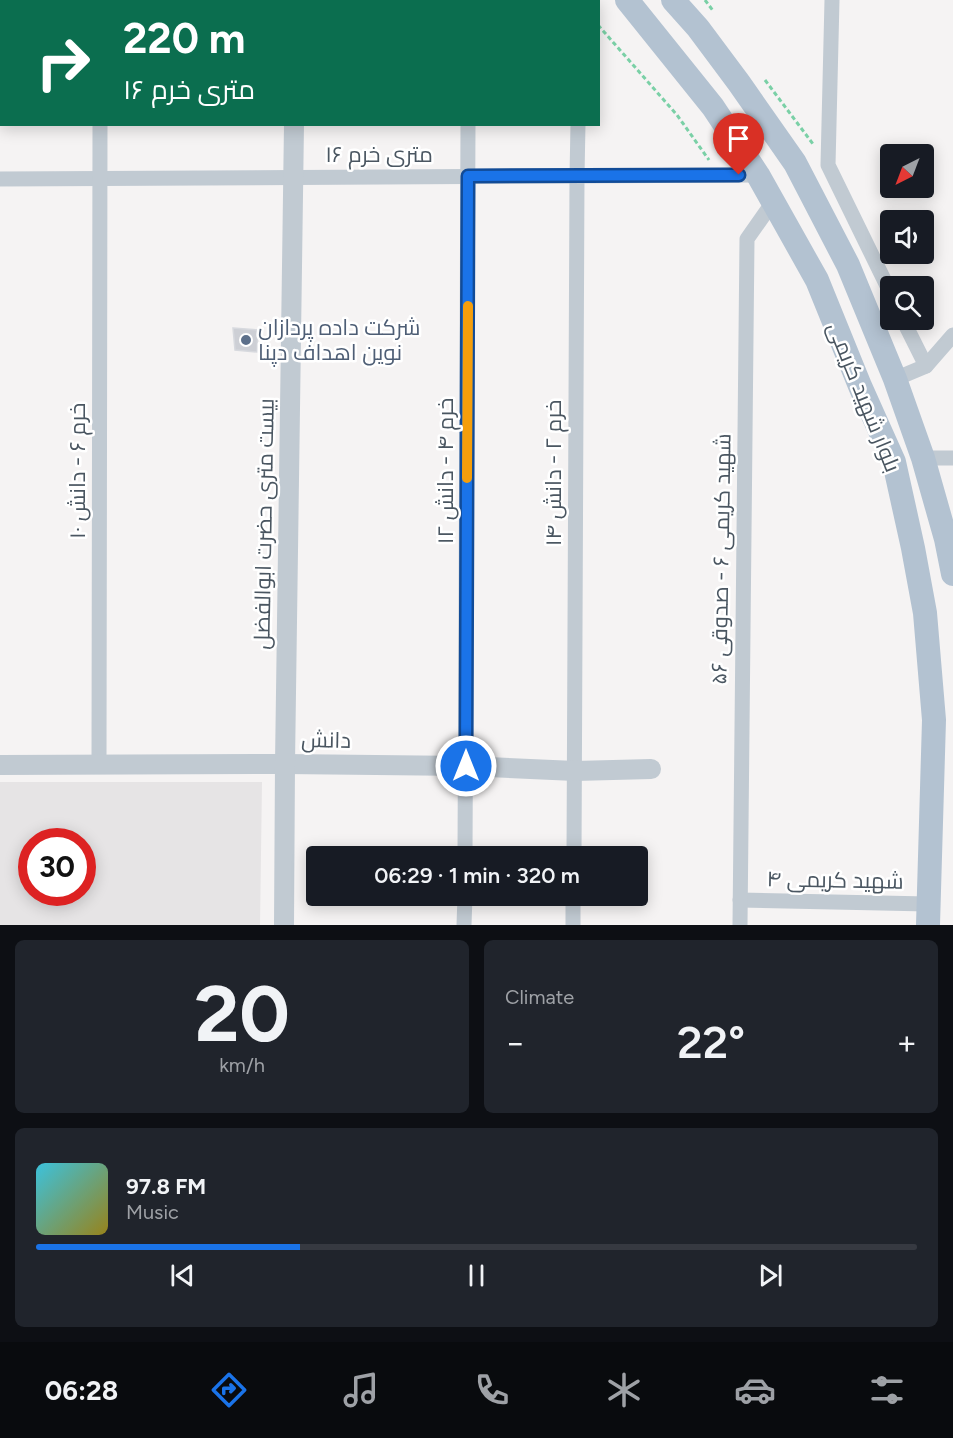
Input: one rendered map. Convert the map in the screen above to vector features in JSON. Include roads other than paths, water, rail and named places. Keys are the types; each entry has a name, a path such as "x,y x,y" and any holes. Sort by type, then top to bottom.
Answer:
{"main road":[{"name":"بلوار شهید کریمی","path":"627,0 713,107 758,175 818,280 860,386 894,462 925,613 934,720 928,915"},
{"name":"بلوار شهید کریمی","path":"673,0 698,28 795,163 848,265 895,379 923,458 946,539 953,574"}],"street":[{"path":"832,0 828,165 882,276"},
{"name":"خرم ۶ - دانش ۱۰","path":"99,765 100,126"},
{"name":"بیست متری حضرت ابوالفضل","path":"284,925 294,126"},
{"name":"خرم ۴ - دانش ۱۲","path":"465,846 468,126"},
{"name":"خرم ۲ - دانش ۱۴","path":"574,846 579,126"},
{"path":"805,180 828,165"},
{"name":"۱۶ متری خرم","path":"0,179 758,175"},
{"name":"شهید کریمی ۶ - صدوقی ۵۶","path":"740,925 747,239 773,202"},
{"path":"908,330 926,366"},
{"path":"895,379 926,366 953,335"},
{"path":"923,458 953,458"},
{"name":"دانش","path":"0,765 285,764 466,766 575,771 651,770"},
{"name":"شهید کریمی ۴","path":"740,900 928,915"},
{"path":"464,925 465,906"},
{"path":"573,906 573,925"}],"place":[{"name":"شرکت داده پردازان نوین اهداف دپنا","path":"246,340"}]}
